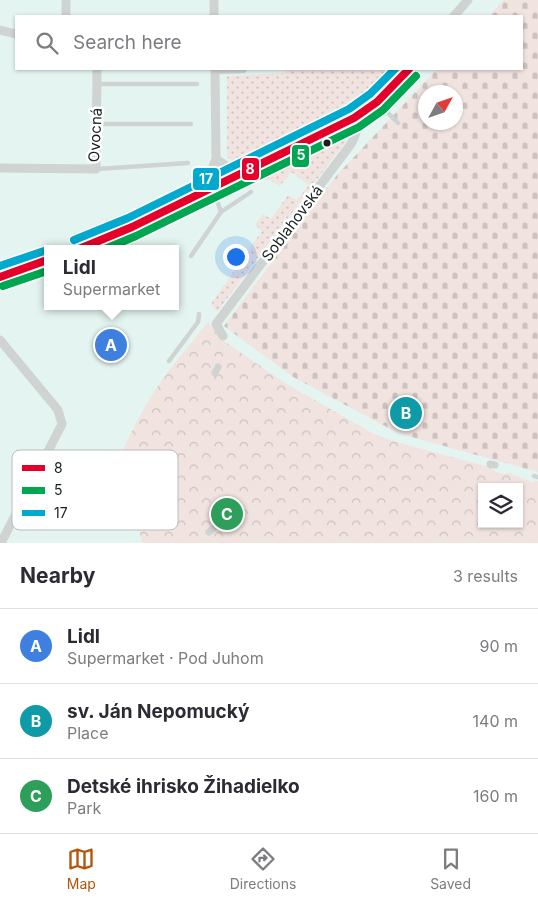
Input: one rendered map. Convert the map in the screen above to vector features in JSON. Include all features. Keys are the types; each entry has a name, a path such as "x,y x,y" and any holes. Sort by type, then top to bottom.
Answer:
{"street":[{"path":"66,0 66,15"},
{"path":"214,0 214,15"},
{"path":"455,15 468,0"},
{"path":"0,30 15,35"},
{"path":"0,36 15,35"},
{"name":"Ovocná","path":"0,168 96,169 98,70"},
{"path":"213,189 209,177 216,159 215,70"},
{"path":"88,245 132,227 213,189 354,118 377,102 408,70"},
{"name":"Soblahovská","path":"223,336 216,324 351,144 357,132 354,118"},
{"path":"216,159 228,166 236,176"},
{"path":"0,277 44,261"},
{"path":"2,345 58,410 62,424 49,450"},
{"path":"1,543 12,522"},
{"path":"209,532 216,526"}],"lane":[{"path":"215,70 244,71"},
{"path":"97,84 197,84"},
{"path":"377,102 398,123"},
{"path":"96,124 191,124"},
{"path":"96,169 188,163"},
{"path":"213,189 221,212"},
{"path":"191,256 221,212 251,192"},
{"path":"168,361 198,322 199,314"}],"green space":[{"path":"504,0 538,0 538,472 396,432 293,377 224,326 337,175 418,89 418,130 463,130 463,85 422,85 436,70 523,70 523,15 490,15"},
{"path":"285,70 388,70 360,95 338,108 233,161 228,158 227,76 284,73"},
{"path":"339,137 344,137 347,140 217,312 211,304 262,231 255,225 263,214 271,219 288,195 297,200 309,185 291,172 280,186 266,178 221,199 220,195"},
{"path":"208,322 221,339 285,383 374,434 400,443 493,468 496,472 509,473 532,482 538,481 538,543 142,543 139,530 178,530 178,450 123,450 154,392"}],"transit line":[{"name":"17","path":"74,240 128,218 349,109 370,94 394,70"},
{"name":"8","path":"89,245 132,227 354,118 377,102 408,70"},
{"name":"5","path":"115,245 359,127 383,110 416,76"},
{"name":"17","path":"0,266 44,251"},
{"name":"8","path":"0,277 44,261"},
{"name":"5","path":"3,286 44,272"}],"place":[{"name":"Lidl","path":"111,345"},
{"name":"sv. Ján Nepomucký","path":"406,413"},
{"name":"Detské ihrisko Žihadielko","path":"227,514"}]}
